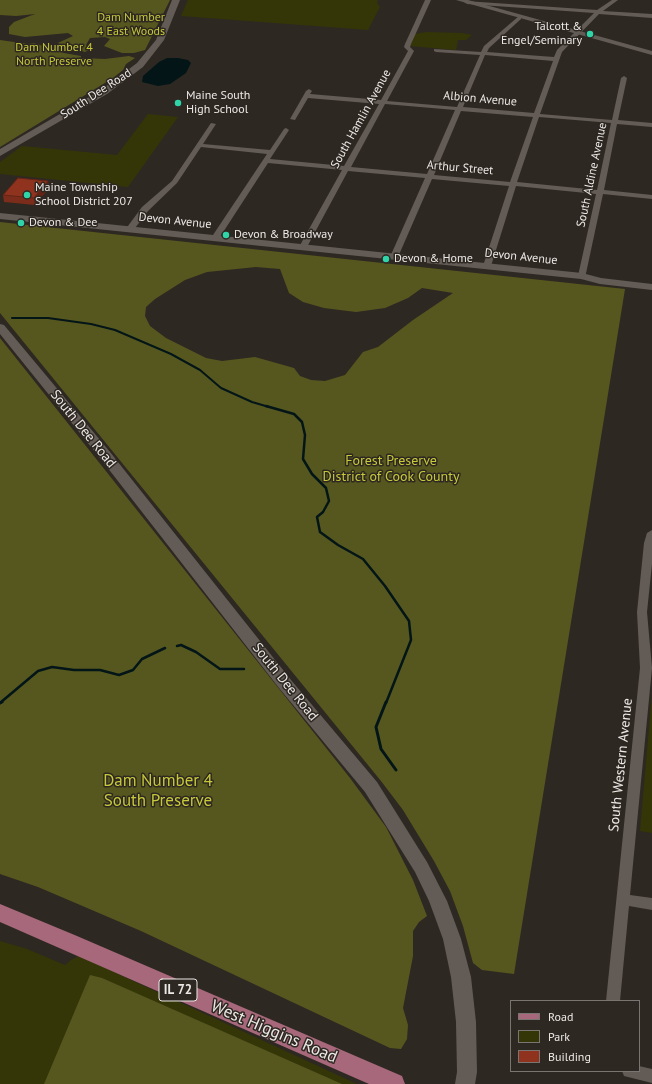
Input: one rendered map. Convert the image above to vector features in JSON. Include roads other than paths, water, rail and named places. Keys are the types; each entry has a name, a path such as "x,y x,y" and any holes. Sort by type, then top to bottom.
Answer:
{"main road":[{"name":"South Dee Road","path":"0,159 28,137 104,92 140,65 160,40 176,0"},
{"path":"464,1 519,18 652,53"},
{"name":"South Dee Road","path":"0,153 20,140 28,137"},
{"name":"Devon Avenue","path":"1,217 582,276 602,275 652,281"},
{"name":"Devon Avenue","path":"582,276 600,281 652,287"},
{"name":"South Dee Road","path":"0,327 105,455 285,684 371,787 421,867 438,901 452,939 461,977 466,1022 467,1072 465,1084"},
{"name":"West Higgins Road","path":"0,913 70,942 394,1084"}],"street":[{"name":"South Hamlin Avenue","path":"303,247 411,51 407,47 408,44 428,0"},
{"path":"519,6 527,0"},
{"path":"488,266 513,184 558,51 598,12 614,0"},
{"path":"464,1 652,16"},
{"path":"489,9 504,5"},
{"path":"394,257 487,45 519,18"},
{"path":"436,50 555,59"},
{"name":"South Aldine Avenue","path":"582,276 624,78"},
{"name":"Albion Avenue","path":"293,119 309,93 383,102 652,125"},
{"path":"129,230 145,209 175,182 213,124"},
{"path":"215,238 286,130"},
{"path":"198,146 272,152"},
{"name":"Arthur Street","path":"266,161 652,197"},
{"name":"South Western Avenue","path":"613,1000 646,668 642,621 648,597 649,543 652,533"},
{"path":"622,899 652,904"},
{"path":"634,1072 652,1076"}],"waterway":[{"path":"12,318 48,318 91,324 115,330 171,354 200,370 221,388 252,402 269,407"},
{"path":"266,406 294,414 302,422 305,435 303,459 312,474 326,488 329,501 323,512 317,517 320,532 338,545 363,559 385,586 409,621 411,640 386,703"},
{"path":"177,646 181,645 196,652 220,669 244,669"},
{"path":"2,702 0,703 38,671 52,667 74,670 100,670 119,675 133,670 142,659 165,648"},
{"path":"386,702 376,727 381,749 396,770"}],"place":[{"name":"Talcott & Engel/Seminary","path":"590,34"},
{"name":"Maine South High School","path":"178,103"},
{"name":"Maine Township School District 207","path":"27,195"},
{"name":"Devon & Dee","path":"21,223"},
{"name":"Devon & Broadway","path":"226,235"},
{"name":"Devon & Home","path":"386,259"}],"park label":[{"name":"Dam Number 4 East Woods","path":"131,25"},
{"name":"Dam Number 4 North Preserve","path":"54,55"},
{"name":"Forest Preserve District of Cook County","path":"391,470"},
{"name":"Dam Number 4 South Preserve","path":"158,791"}]}
